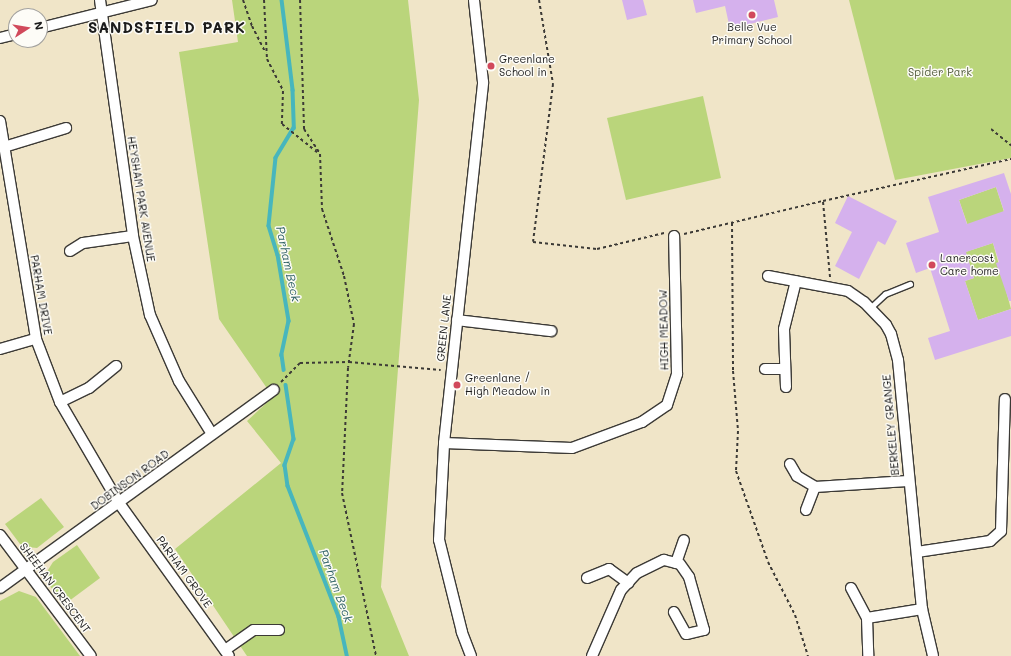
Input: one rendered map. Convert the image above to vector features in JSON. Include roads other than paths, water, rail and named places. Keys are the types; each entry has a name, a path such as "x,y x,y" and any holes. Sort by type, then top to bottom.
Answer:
{"street":[{"name":"HEYSHAM PARK AVENUE","path":"100,0 132,236 150,315 179,381 212,434"},
{"path":"48,26 152,0"},
{"name":"GREEN LANE","path":"471,656 462,632 439,540 444,443 483,82 474,0"},
{"name":"PARHAM DRIVE","path":"0,121 36,339 60,402 119,503"},
{"path":"4,147 66,128"},
{"path":"70,251 83,243 132,236"},
{"name":"HIGH MEADOW","path":"444,443 572,448 642,422 667,405 677,374 674,236"},
{"name":"BERKELEY GRANGE","path":"768,276 830,286 848,291 870,308 886,325 895,347 922,609 933,656"},
{"path":"786,387 784,369 784,329 796,281"},
{"path":"457,320 551,331"},
{"path":"0,349 36,339"},
{"path":"60,402 89,388 116,366"},
{"path":"765,370 784,369"},
{"name":"DOBINSON ROAD","path":"0,588 274,390"},
{"path":"917,552 990,541 1001,531 1005,399"},
{"path":"790,464 797,476 814,488 908,481"},
{"path":"806,510 814,488"},
{"name":"PARHAM GROVE","path":"119,503 227,653"},
{"name":"SHEEHAN CRESCENT","path":"0,535 91,656"},
{"path":"676,563 684,540"},
{"path":"592,656 621,590 637,573 664,560 680,564 689,577 704,630 686,634 674,612"},
{"path":"587,578 609,569 628,583"},
{"path":"850,588 867,618 868,656"},
{"path":"867,618 922,609"},
{"path":"227,653 254,630 279,630"}],"lane":[{"path":"870,308 885,294 910,284"}],"waterway":[{"name":"Parham Beck","path":"282,0 293,90 294,128 276,158 269,226 278,255 289,321 282,355 284,370"},
{"name":"Parham Beck","path":"286,385 294,439 285,465 288,486 339,617 347,656"}],"place":[{"name":"Belle Vue Primary School","path":"752,15"},
{"name":"Greenlane School in","path":"491,66"},
{"name":"Lanercost Care home","path":"932,265"},
{"name":"Greenlane / High Meadow in","path":"457,385"}],"district":[{"name":"SANDSFIELD PARK","path":"167,28"}],"park label":[{"name":"Spider Park","path":"940,72"}]}
